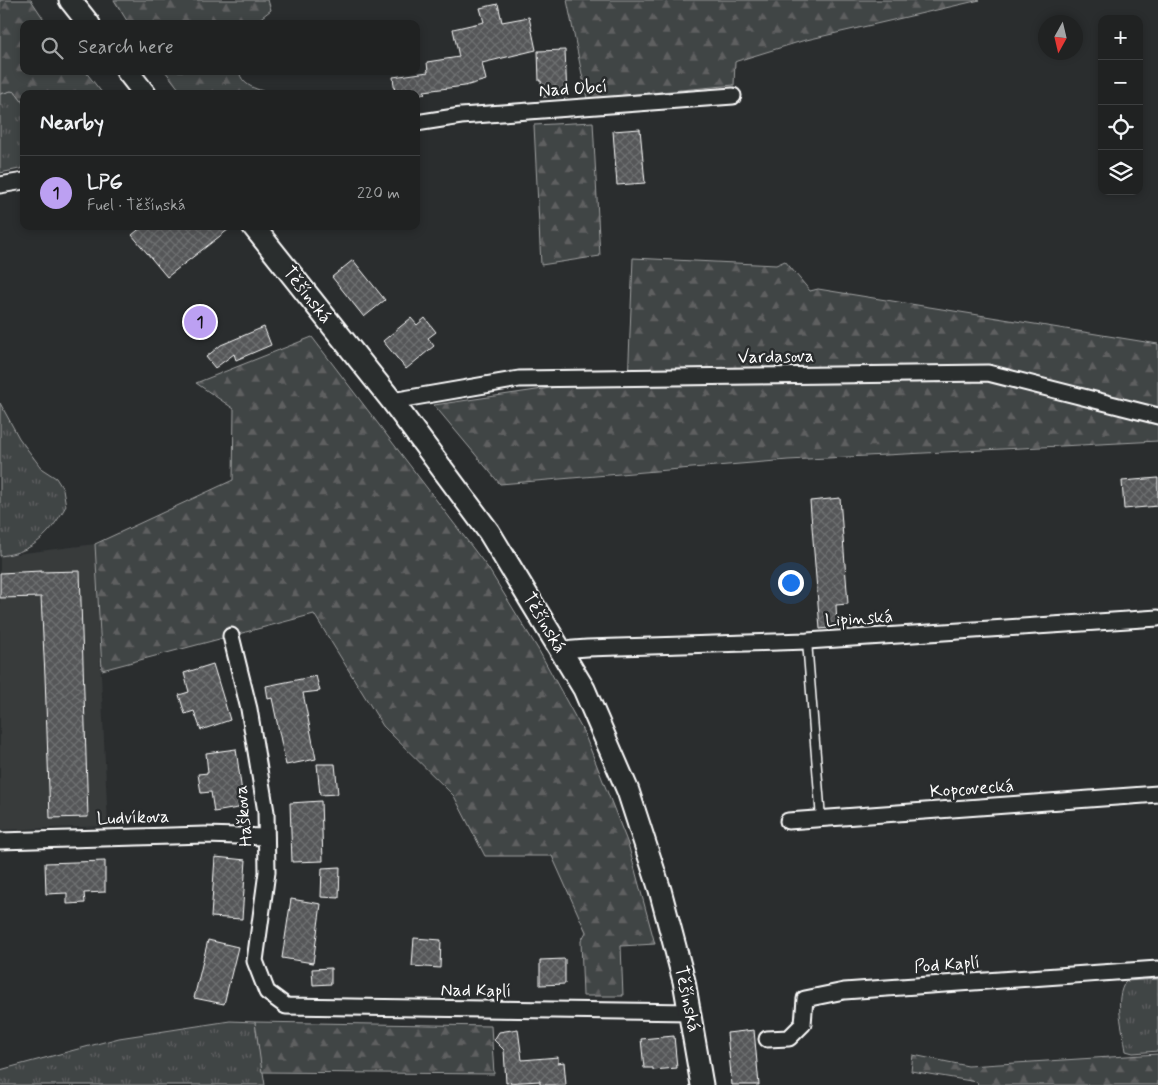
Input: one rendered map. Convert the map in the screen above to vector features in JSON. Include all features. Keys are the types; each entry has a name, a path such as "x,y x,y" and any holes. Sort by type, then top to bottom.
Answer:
{"main road":[{"path":"70,0 86,20"},
{"path":"130,75 142,90"},
{"name":"Těšínská","path":"256,230 392,401 490,532 584,689 628,791 660,890 684,981 702,1085"}],"street":[{"name":"Nad Obcí","path":"420,122 461,116 733,96"},
{"path":"0,185 20,182"},
{"name":"Vardasova","path":"392,401 519,379 988,373 1158,416"},
{"name":"Lipinská","path":"561,650 807,641 1158,618"},
{"name":"Haškova","path":"231,636 249,709 266,812 267,872 255,960 267,992"},
{"name":"Kopcovecká","path":"788,821 1158,794"},
{"name":"Ludvíkova","path":"0,841 206,835 266,837"},
{"name":"Pod Kaplí","path":"768,1039 789,1038 803,1024 805,999 844,991 1158,969"},
{"name":"Nad Kaplí","path":"267,992 286,1006 690,1012"}],"lane":[{"path":"807,641 821,819"}],"shaded area":[{"path":"95,544 108,826 0,830 0,556"}],"green space":[{"path":"0,0 31,0 44,20 20,20 20,75 88,75 100,90 20,90 20,99 15,92 11,91 0,94"},
{"path":"114,0 268,0 271,10 258,20 126,20"},
{"path":"567,0 980,0 802,41 737,61 735,62 734,85 587,99"},
{"path":"168,75 240,75 248,85 259,90 180,90"},
{"path":"11,91 15,92 20,99 20,169 0,173 0,94"},
{"path":"593,122 600,256 541,265 534,125"},
{"path":"633,258 776,265 785,261 810,291 818,289 1158,344 1158,441 788,460 500,484 434,405 591,382 628,383"},
{"path":"312,337 488,568 538,649 584,733 628,844 655,944 621,946 623,996 583,996 581,941 586,932 552,856 485,856 454,796 383,726 314,614 102,670 95,544 233,480 234,409 196,383"},
{"path":"0,403 19,438 42,469 56,478 63,489 66,506 54,525 40,540 32,546 12,554 0,556"},
{"path":"1158,979 1158,1051 1133,1053 1126,1051 1119,1005 1122,988 1126,981"},
{"path":"230,1021 255,1022 265,1085 0,1085 0,1070 119,1038"},
{"path":"255,1022 491,1026 494,1074 262,1072"},
{"path":"1158,1054 1158,1085 978,1085 977,1082 911,1071 913,1055 968,1066"}],"building":[{"path":"498,4 502,22 529,17 536,50 482,63 486,80 465,86 424,91 425,94 420,94 420,90 395,90 393,77 420,75 420,73 428,72 427,62 459,57 453,29 484,22 480,8"},
{"path":"565,50 567,96 542,97 541,81 539,81 538,51"},
{"path":"640,129 645,183 617,185 613,131"},
{"path":"138,230 228,230 167,277 132,235"},
{"path":"353,260 385,300 364,317 332,277"},
{"path":"411,318 417,325 425,318 436,332 428,338 434,346 406,369 383,341"},
{"path":"264,327 271,345 236,360 234,354 215,368 206,357 221,345"},
{"path":"1158,478 1158,506 1124,509 1122,481"},
{"path":"840,498 848,604 836,605 837,627 820,629 810,501"},
{"path":"80,571 88,817 50,818 41,597 0,598 0,573"},
{"path":"213,664 230,720 201,730 194,711 185,714 179,695 189,692 184,673"},
{"path":"316,676 320,691 303,693 316,759 286,765 272,698 268,699 266,686"},
{"path":"236,749 244,807 214,812 211,792 201,793 198,774 208,773 206,753"},
{"path":"317,764 335,764 338,794 320,795"},
{"path":"321,801 323,861 292,862 290,803"},
{"path":"215,857 246,860 242,919 211,917"},
{"path":"105,861 105,892 84,893 85,903 67,904 67,893 46,894 45,863"},
{"path":"340,867 339,898 321,897 322,868"},
{"path":"291,899 321,904 313,963 282,958"},
{"path":"414,938 441,940 440,968 412,966"},
{"path":"208,940 238,947 224,1004 194,998"},
{"path":"565,959 565,984 540,985 540,960"},
{"path":"331,968 331,984 313,985 312,969"},
{"path":"518,1029 522,1060 558,1057 558,1063 564,1062 566,1085 540,1085 540,1081 506,1083 504,1050 494,1040 499,1032"},
{"path":"754,1030 759,1085 732,1085 727,1033"},
{"path":"674,1036 677,1068 653,1070 653,1068 644,1068 641,1039"}],"place":[{"name":"LPG","path":"200,322"}]}
